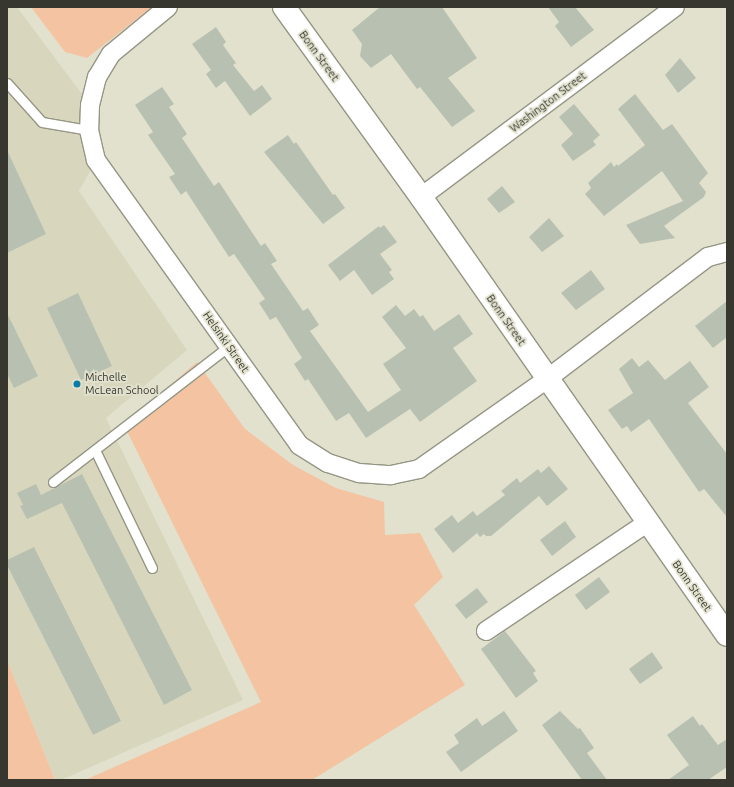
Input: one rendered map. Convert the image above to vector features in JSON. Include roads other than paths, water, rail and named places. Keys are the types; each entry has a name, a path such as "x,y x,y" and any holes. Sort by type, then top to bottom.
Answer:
{"street":[{"name":"Helsinki Street","path":"168,7 111,54 97,77 90,105 89,130 96,160 299,445 328,463 359,473 391,475 419,468 547,379"},
{"name":"Bonn Street","path":"284,7 421,197 727,635"},
{"name":"Washington Street","path":"421,197 675,7"},
{"path":"547,379 708,256 727,252"},
{"path":"486,631 648,522"}],"lane":[{"path":"7,83 42,122 89,130"},
{"path":"53,482 229,346"},
{"path":"95,450 152,568"}],"place":[{"name":"Michelle McLean School","path":"77,384"}]}
